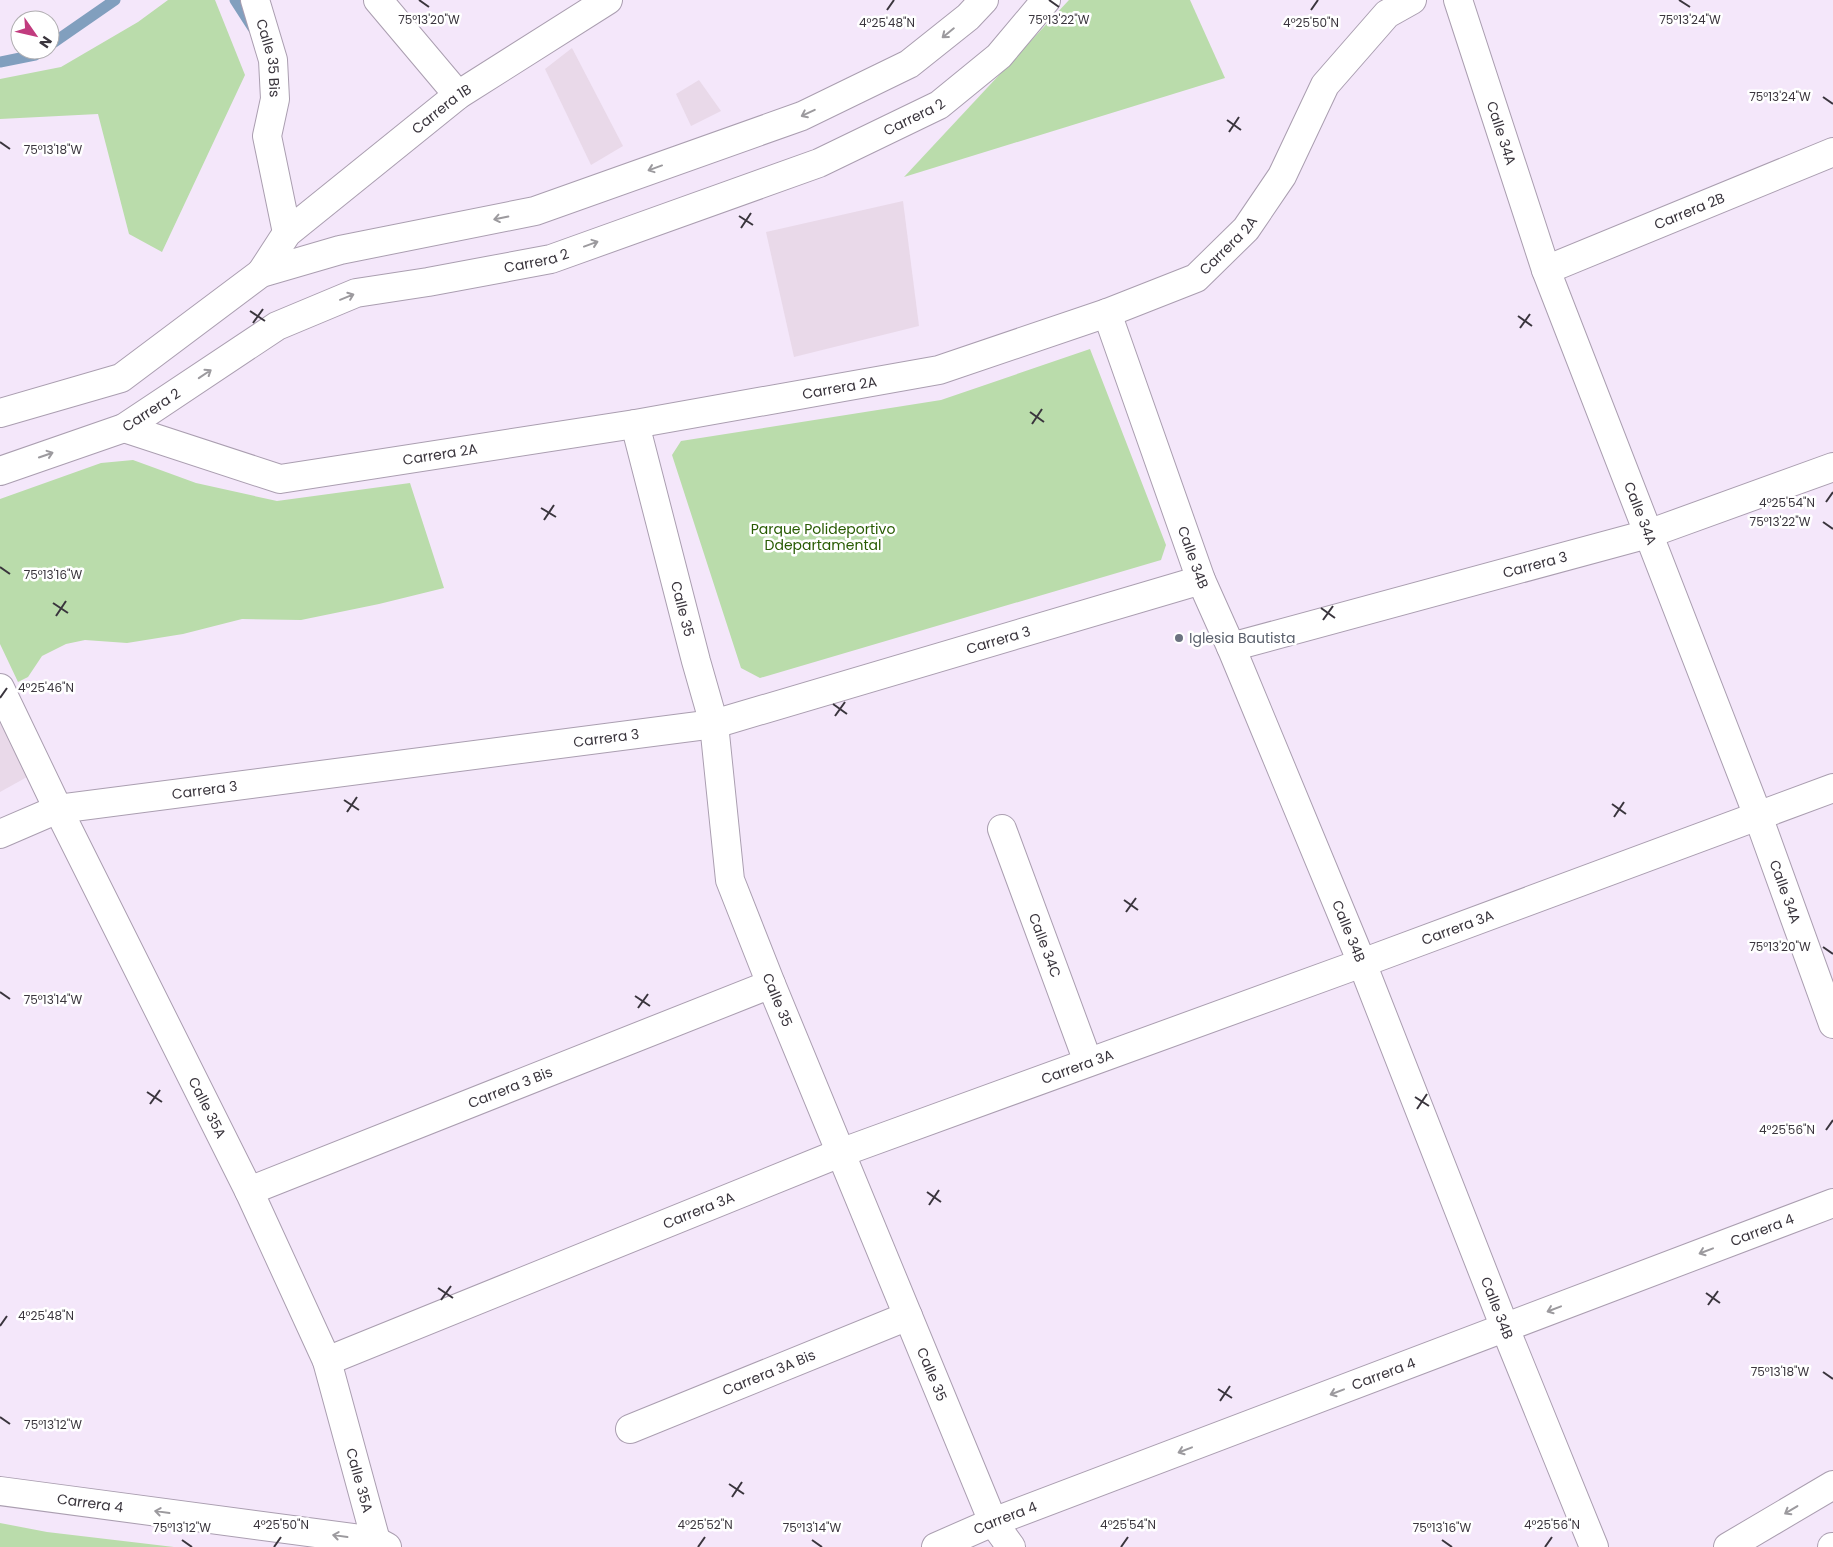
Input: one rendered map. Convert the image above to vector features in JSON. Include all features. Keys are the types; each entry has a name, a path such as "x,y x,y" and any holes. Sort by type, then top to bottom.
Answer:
{"street":[{"name":"Calle 35 Bis","path":"255,0 274,60 275,99 267,136 287,233"},
{"path":"378,0 458,96"},
{"name":"Carrera 1B","path":"261,273 287,233 458,96 608,0"},
{"path":"0,413 121,378 261,273 340,250 535,211 802,116 909,64 968,17 984,0"},
{"name":"Carrera 2","path":"0,471 124,428 277,326 356,293 428,282 551,259 819,163 939,106 999,56 1046,0"},
{"name":"Carrera 2A","path":"124,428 280,478 635,424 939,370 1107,313 1196,278 1246,229 1282,176 1325,86 1386,14 1412,0"},
{"name":"Calle 34A","path":"1458,0 1546,270 1758,816 1833,1024"},
{"name":"Carrera 2B","path":"1546,270 1833,152"},
{"name":"Calle 34B","path":"1107,313 1201,580 1231,647 1362,963 1505,1328 1594,1547"},
{"name":"Calle 35","path":"635,424 714,724 730,880 840,1153 994,1522 1011,1547"},
{"name":"Carrera 3","path":"1231,647 1648,534 1833,467"},
{"name":"Carrera 3","path":"0,834 58,809 714,724 1201,580"},
{"name":"Calle 35A","path":"0,688 58,809 249,1191 327,1361 381,1544"},
{"name":"Carrera 3A","path":"327,1361 840,1153 1362,963 1833,788"},
{"name":"Calle 34C","path":"1002,829 1088,1062"},
{"name":"Carrera 3 Bis","path":"249,1191 771,984"},
{"name":"Carrera 4","path":"936,1547 994,1522 1833,1203"},
{"name":"Carrera 3A Bis","path":"630,1429 908,1316"},
{"path":"1728,1547 1833,1485"},
{"name":"Carrera 4","path":"0,1491 381,1544"}],"shaded area":[{"path":"572,48 623,146 591,165 545,69"},
{"path":"699,80 721,111 691,126 676,94"},
{"path":"903,201 919,326 794,357 766,232"},
{"path":"0,709 27,777 0,792"}],"green space":[{"path":"168,0 215,0 245,75 162,252 129,234 98,114 0,119 0,79 61,67 138,22"},
{"path":"1069,0 1190,0 1225,78 904,177"},
{"name":"Parque Polideportivo Ddepartamental","path":"1090,349 1166,545 1161,560 760,678 741,668 672,455 681,441 941,400"},
{"path":"133,460 196,483 277,501 410,483 444,588 301,620 242,619 183,634 127,643 85,640 66,644 42,656 28,677 18,682 0,644 0,499 101,463"},
{"path":"0,1523 47,1532 174,1547 0,1547"}],"waterway":[{"path":"60,38 115,0"},
{"path":"235,0 253,28"},
{"path":"0,62 10,60"}],"place":[{"name":"Iglesia Bautista","path":"1179,638"}]}
